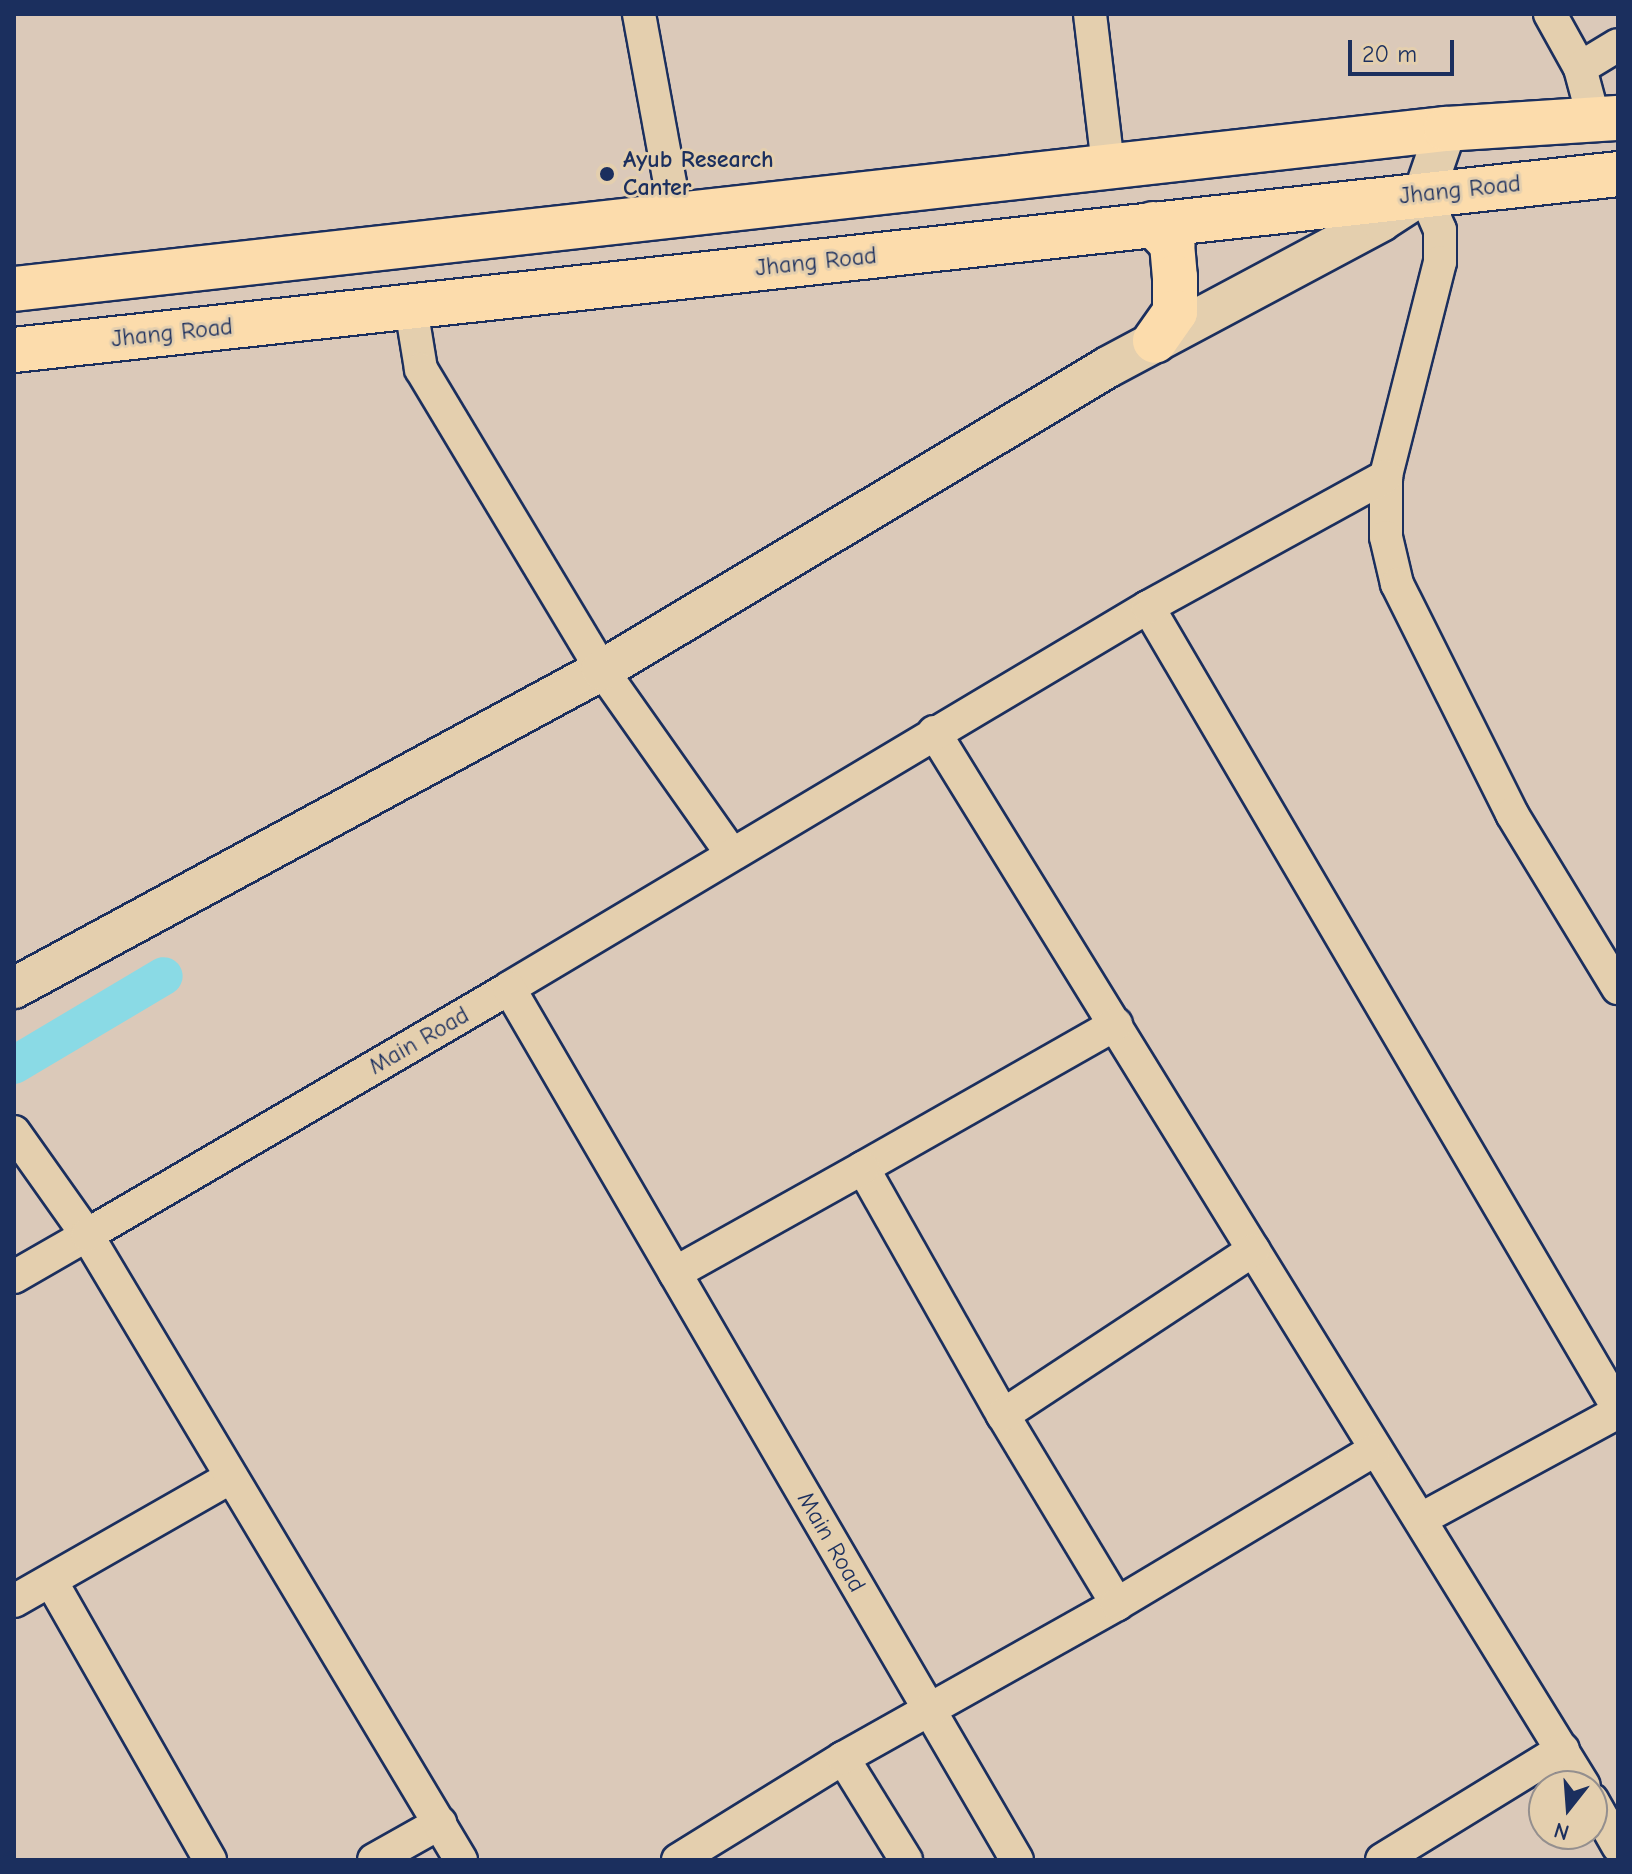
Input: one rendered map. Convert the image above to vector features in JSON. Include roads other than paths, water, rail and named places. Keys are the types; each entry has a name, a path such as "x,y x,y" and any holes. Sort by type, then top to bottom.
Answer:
{"highway":[{"path":"14,289 1446,129 1606,119"},
{"name":"Jhang Road","path":"14,350 1618,174"},
{"path":"1153,224 1172,244 1175,277 1175,312 1155,341"}],"street":[{"path":"639,14 676,215"},
{"path":"1090,14 1108,166"},
{"path":"1550,14 1606,119"},
{"path":"1580,68 1618,45"},
{"path":"14,988 602,670 1155,341 1381,221 1424,193 1446,129"},
{"path":"1424,193 1440,230 1440,262 1386,476 1386,537 1397,584 1512,814 1618,988"},
{"path":"411,308 421,369 602,670 732,854"},
{"path":"509,988 1148,607 1386,476"},
{"path":"1148,607 1618,1410 1421,1519"},
{"path":"934,732 1116,1024 1374,1450 1421,1519 1575,1770"},
{"name":"Main Road","path":"14,1277 509,988 1017,1860"},
{"path":"675,1273 1116,1024"},
{"path":"14,1132 87,1235 461,1860"},
{"path":"863,1168 1003,1415 1117,1604"},
{"path":"1003,1415 1253,1250"},
{"path":"678,1860 843,1758 930,1712 1117,1604 1374,1450"},
{"path":"14,1601 231,1477"},
{"path":"51,1581 210,1860"},
{"path":"1382,1860 1563,1749"},
{"path":"843,1758 906,1860"},
{"path":"374,1860 440,1823"},
{"path":"1608,1828 1618,1846"}],"waterway":[{"path":"14,1065 164,976"}],"place":[{"name":"Ayub Research Canter","path":"607,174"}]}
